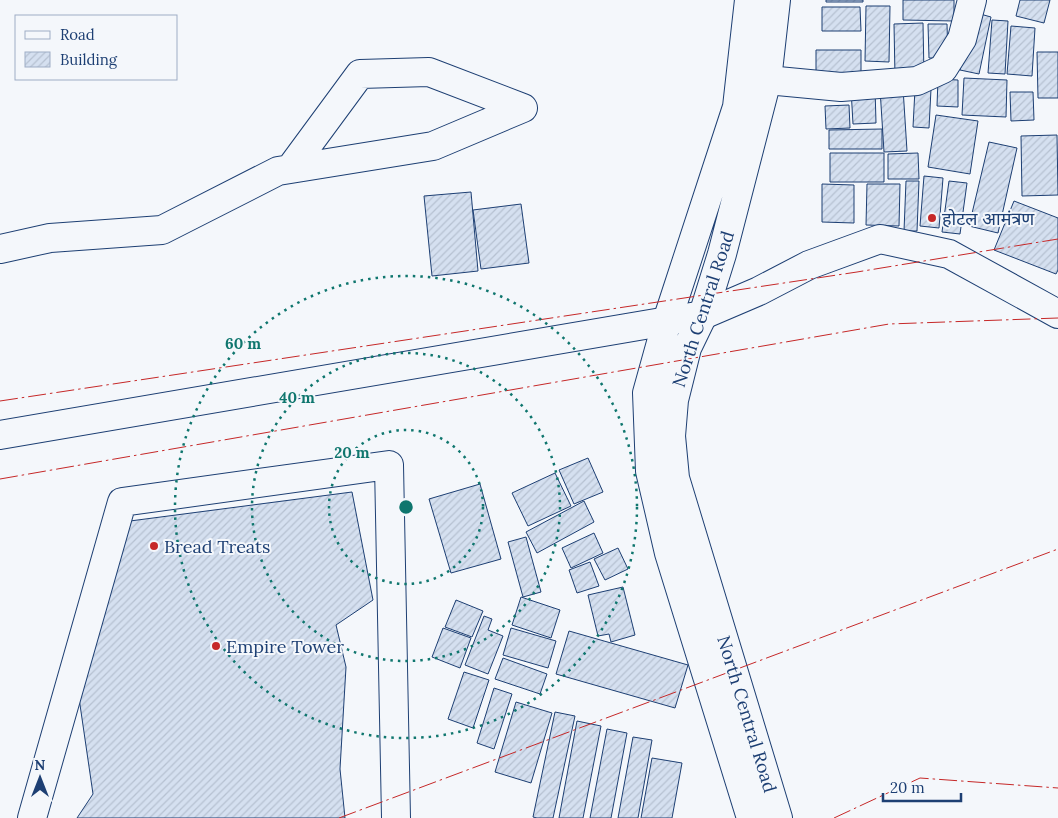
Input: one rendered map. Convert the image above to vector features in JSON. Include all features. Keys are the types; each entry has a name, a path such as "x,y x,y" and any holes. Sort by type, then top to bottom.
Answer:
{"main road":[{"name":"North Central Road","path":"749,0 737,107 667,321 647,393 650,471 669,553 751,818"},
{"name":"North Central Road","path":"776,0 766,80 722,254 703,315 687,348 674,400 671,436 676,478 778,818"},
{"path":"766,80 841,87 917,80 943,70 962,39 972,0"},
{"path":"0,249 50,238 162,230 278,171 433,146 523,108 429,72 360,74 290,169"},
{"path":"0,435 703,315 759,291 809,265 880,239 949,254 1057,313"},
{"path":"32,818 122,502 389,465 396,818"}],"building":[{"path":"826,0 863,0 863,2 826,2"},
{"path":"903,0 954,0 954,21 903,20"},
{"path":"1020,0 1050,0 1044,23 1016,16"},
{"path":"866,6 890,6 889,62 865,61"},
{"path":"822,7 860,7 861,31 822,31"},
{"path":"973,12 991,17 979,74 960,70"},
{"path":"992,20 1008,21 1005,74 988,73"},
{"path":"923,23 924,77 895,77 894,24"},
{"path":"928,24 947,24 948,58 929,58"},
{"path":"1011,26 1035,28 1032,76 1007,74"},
{"path":"816,50 861,50 861,78 816,78"},
{"path":"1037,52 1058,52 1058,98 1038,98"},
{"path":"964,78 1007,80 1006,117 962,115"},
{"path":"938,79 958,80 958,107 937,106"},
{"path":"875,88 876,123 853,124 851,89"},
{"path":"903,88 907,151 884,152 880,89"},
{"path":"915,89 931,89 929,128 913,127"},
{"path":"1010,92 1033,92 1034,120 1011,121"},
{"path":"849,105 850,128 826,129 825,106"},
{"path":"936,115 978,121 970,174 928,167"},
{"path":"882,129 882,149 829,149 829,130"},
{"path":"1057,135 1058,195 1022,196 1021,136"},
{"path":"989,142 1017,148 998,233 969,226"},
{"path":"830,153 884,153 884,182 830,182"},
{"path":"918,153 919,179 888,179 888,154"},
{"path":"924,176 943,178 939,228 920,226"},
{"path":"906,181 919,181 917,231 904,231"},
{"path":"949,181 967,183 960,234 942,232"},
{"path":"822,184 854,185 854,223 822,222"},
{"path":"867,184 900,184 899,226 866,225"},
{"path":"471,192 478,271 432,276 424,196"},
{"path":"1014,201 1058,218 1058,270 1056,274 994,250"},
{"path":"521,204 529,263 481,269 473,210"},
{"path":"588,458 603,492 574,504 559,470"},
{"path":"555,473 571,506 528,526 512,493"},
{"path":"480,484 501,559 451,573 429,499"},
{"name":"Empire Tower","path":"352,492 373,600 336,625 346,667 340,769 345,818 77,818 93,794 78,691 130,521"},
{"path":"584,501 594,522 537,553 526,532"},
{"path":"594,533 603,553 571,568 562,548"},
{"path":"526,537 541,592 523,597 508,542"},
{"path":"618,548 628,569 605,580 594,559"},
{"path":"590,562 599,586 577,593 569,570"},
{"path":"623,587 635,635 611,642 609,634 598,636 588,595"},
{"path":"521,597 560,610 551,638 512,625"},
{"path":"456,600 483,611 472,637 445,627"},
{"path":"484,616 492,619 488,630 503,636 488,674 465,665"},
{"path":"443,628 471,638 460,668 432,657"},
{"path":"511,628 556,641 548,668 503,655"},
{"path":"569,631 688,665 675,708 556,674"},
{"path":"503,658 547,674 540,694 495,679"},
{"path":"464,672 489,680 473,728 448,719"},
{"path":"494,688 512,694 494,749 477,743"},
{"path":"516,702 552,713 531,783 495,772"},
{"path":"555,712 575,716 553,818 537,818 533,817"},
{"path":"577,721 601,726 583,818 559,818"},
{"path":"607,729 627,733 611,818 590,818"},
{"path":"633,737 652,740 638,818 618,818"},
{"path":"652,758 682,763 672,818 641,818"}],"power":[{"path":"0,401 857,272 1058,239"},
{"path":"0,479 889,324 1058,318"},
{"path":"339,818 1058,549"},
{"path":"834,818 920,778 1058,788"}],"place":[{"name":"होटल आमंत्रण","path":"932,218"},
{"name":"Bread Treats","path":"154,546"},
{"name":"Empire Tower","path":"216,646"}]}
